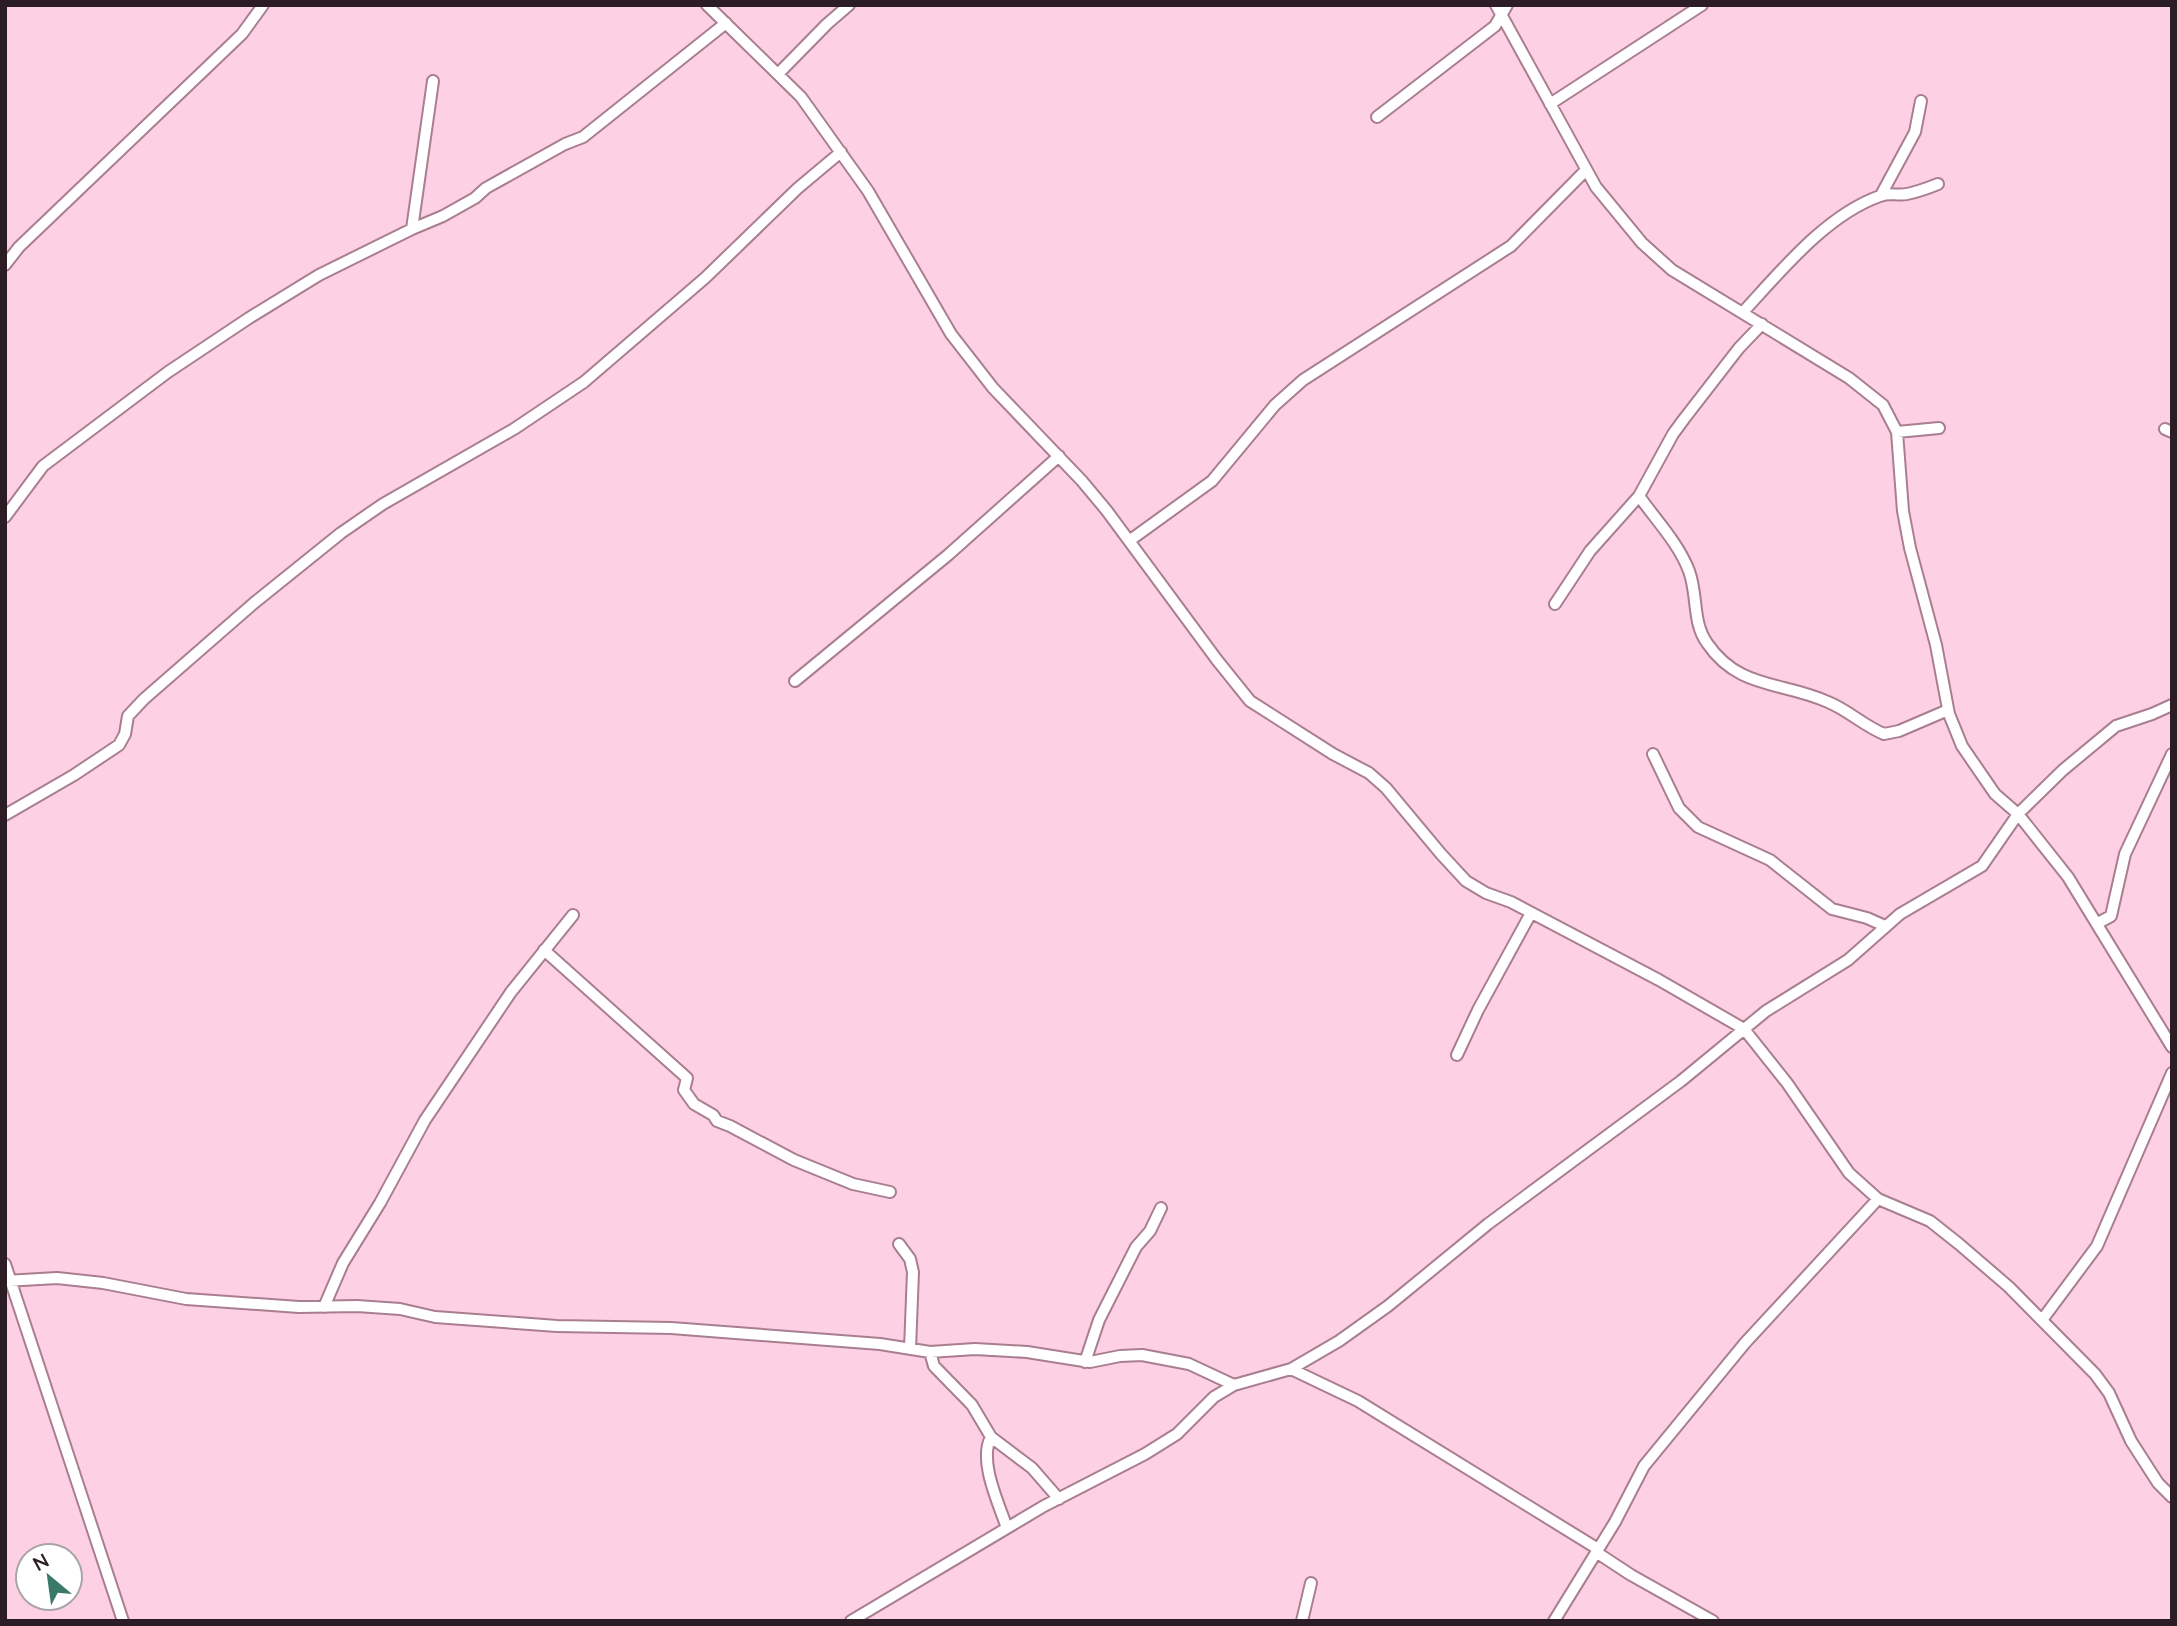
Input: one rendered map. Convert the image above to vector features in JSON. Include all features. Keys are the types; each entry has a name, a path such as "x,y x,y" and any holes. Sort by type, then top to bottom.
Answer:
{"street":[{"path":"5,265 19,247 242,34 263,5"},
{"path":"707,5 801,97 868,191 951,334 993,388 1098,500 1250,701 1369,773 1386,788 1466,881 1659,980 1744,1030 1787,1083 1849,1173 1878,1199 1930,1221 2009,1286 2095,1374 2109,1393 2131,1441 2158,1483 2172,1497"},
{"path":"778,74 827,23 849,5"},
{"path":"1550,104 1702,5"},
{"path":"1501,8 1586,170 1619,218 1672,271 1743,312 1877,399 1891,418 1896,432 1903,512 1936,645 1948,710 1962,746 1995,794 2018,814 2068,877 2172,1047"},
{"path":"1377,117 1495,26 1501,8"},
{"path":"5,517 43,466 168,372 319,275 443,216 475,198 486,188 565,144 583,137 726,23"},
{"path":"412,229 433,81"},
{"path":"1881,195 1915,132 1921,101"},
{"path":"5,814 74,775 119,745 125,734 128,716 144,699 233,621 341,533 383,504 514,429 584,382 705,278 798,188 841,152"},
{"path":"1129,541 1212,481 1275,405 1303,380 1511,246 1586,170"},
{"path":"1743,312 1792,259 1843,216 1881,195 1906,194 1938,184"},
{"path":"1555,604 1590,551 1639,496 1673,434 1739,348 1762,324"},
{"path":"1896,432 1939,428"},
{"path":"795,681 948,555 1059,456"},
{"path":"1639,496 1688,567 1699,626 1706,642 1735,673 1802,691 1853,714 1884,734 1899,731 1948,710"},
{"path":"851,1621 1007,1528 1145,1454 1177,1434 1214,1397 1234,1385 1291,1369 1339,1340 1388,1306 1488,1224 1681,1081 1766,1011 1848,960 1900,914 1982,866 2018,814 2063,770 2116,726 2172,705"},
{"path":"1653,754 1679,807 1698,828 1761,854 1832,909 1867,918 1885,926"},
{"path":"2098,923 2111,916 2124,854 2172,754"},
{"path":"1457,1055 1478,1010 1531,913"},
{"path":"324,1307 343,1263 380,1203 425,1120 482,1032 573,915"},
{"path":"544,950 687,1078 684,1090 694,1104 713,1115 717,1121 794,1160 853,1184 890,1192"},
{"path":"2042,1320 2097,1246 2172,1073"},
{"path":"1553,1621 1615,1522 1644,1466 1753,1334 1878,1199"},
{"path":"1085,1362 1099,1320 1136,1247 1150,1231 1161,1208"},
{"path":"899,1244 910,1259 913,1272 910,1349"},
{"path":"5,1264 8,1281 122,1621"},
{"path":"8,1281 57,1278 103,1283 186,1299 299,1307 400,1309 435,1317 557,1326 671,1328 880,1344 930,1352 975,1349 1027,1352 1085,1362 1130,1355 1189,1364 1234,1385"},
{"path":"930,1352 934,1366 972,1405 991,1437 1032,1468 1059,1499"},
{"path":"1291,1369 1358,1401 1597,1550 1631,1575 1713,1621"},
{"path":"991,1437 988,1443 988,1473 1007,1528"},
{"path":"1302,1621 1311,1583"}]}
